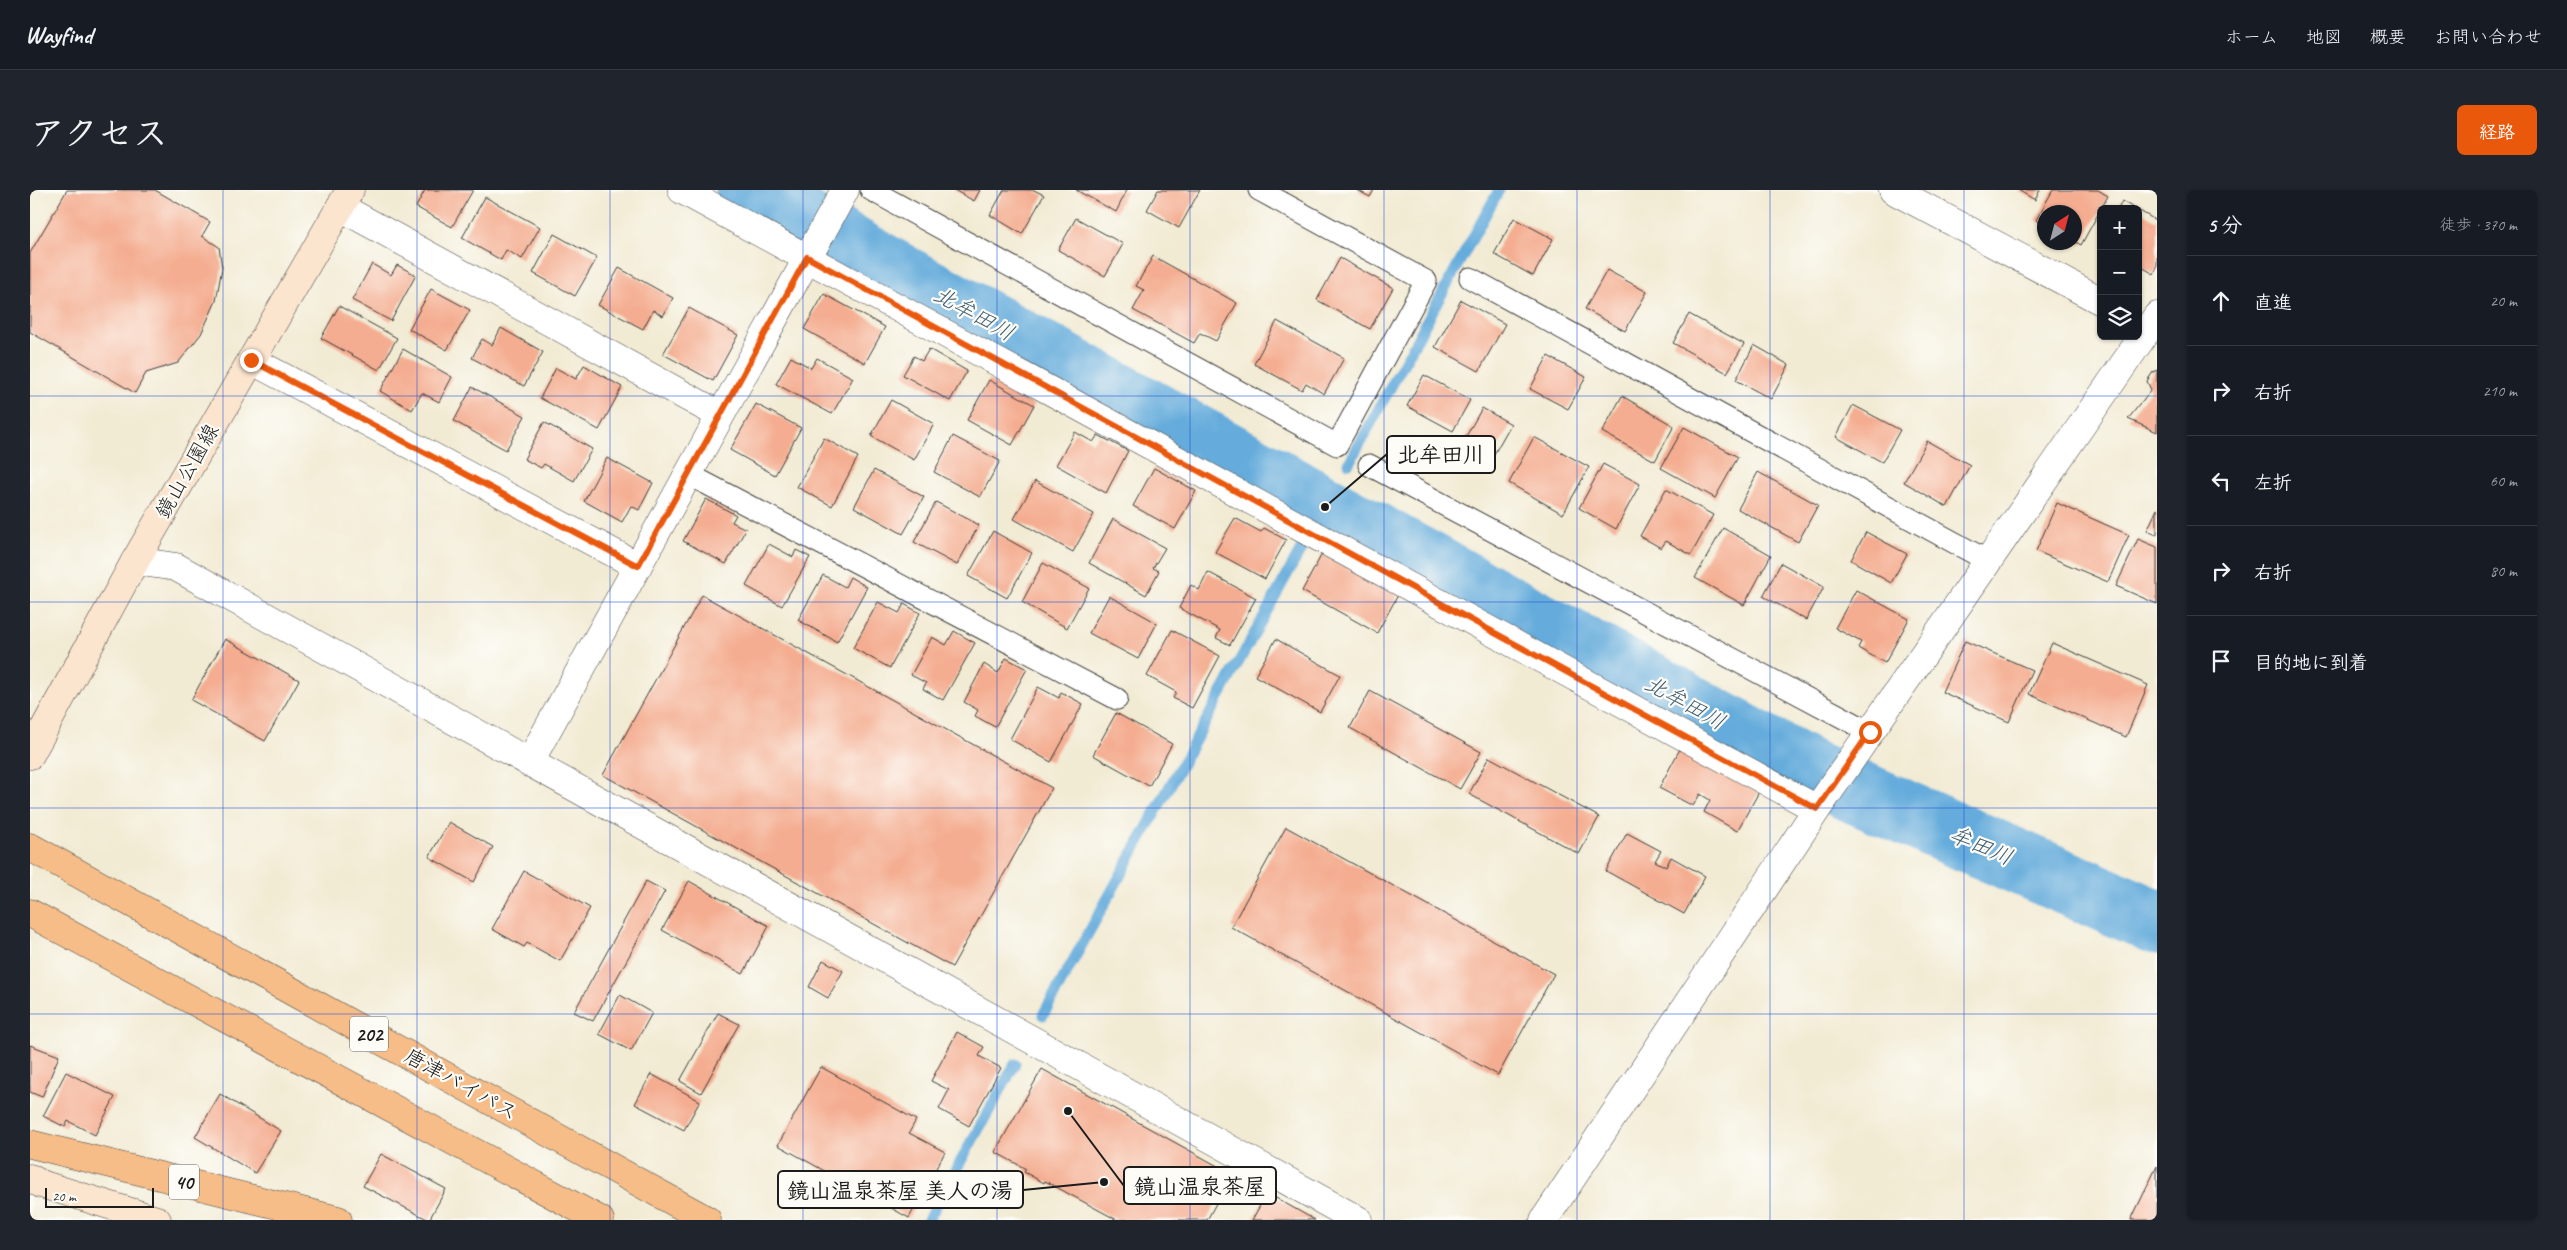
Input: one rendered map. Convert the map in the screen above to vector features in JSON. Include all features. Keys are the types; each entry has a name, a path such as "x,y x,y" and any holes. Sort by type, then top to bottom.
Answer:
{"main road":[{"name":"鏡山公園線","path":"30,755 135,562 345,198"},
{"name":"唐津バイパス","path":"30,847 707,1220"},
{"name":"202","path":"30,913 600,1220"},
{"name":"40","path":"30,1144 338,1220"},
{"path":"30,1178 41,1184 157,1220"}],"street":[{"path":"682,190 808,256 1820,805"},
{"path":"1893,190 2097,299"},
{"path":"345,198 720,415"},
{"path":"529,763 839,201"},
{"path":"1544,1220 1851,759 2150,323"},
{"path":"251,360 638,566"},
{"path":"135,562 176,567 1358,1220"}],"lane":[{"path":"871,190 1336,445 1426,282 1259,190"},
{"path":"1470,278 1988,561"},
{"path":"1370,465 1870,732"},
{"path":"688,474 1117,699"}],"building":[{"path":"67,190 155,190 210,222 202,236 219,247 222,268 216,301 201,334 178,363 146,373 135,393 30,332 30,253"},
{"path":"425,190 473,190 452,227 416,207"},
{"path":"954,190 980,190 974,201"},
{"path":"1004,190 1034,190 1044,195 1022,234 990,215"},
{"path":"1076,190 1127,190 1116,212"},
{"path":"1158,190 1200,190 1179,228 1147,210"},
{"path":"1357,190 1374,190 1370,197"},
{"path":"2018,190 2040,190 2035,200"},
{"path":"2053,190 2098,190 2108,196 2103,205 2097,205 2097,216 2082,243 2082,205 2044,205"},
{"path":"485,197 540,227 522,259 506,250 501,260 462,238"},
{"path":"2122,201 2128,205 2120,205"},
{"path":"2142,212 2157,221 2157,268 2154,274 2142,267"},
{"path":"1076,218 1123,244 1105,276 1058,250"},
{"path":"1514,218 1553,239 1533,276 1494,254"},
{"path":"554,234 597,258 575,296 533,273"},
{"path":"1153,256 1237,303 1216,341 1200,333 1194,343 1133,310 1144,290 1136,286"},
{"path":"1340,258 1393,288 1370,329 1317,300"},
{"path":"372,264 391,275 397,265 416,275 391,321 352,300"},
{"path":"619,268 673,298 663,316 653,310 643,329 598,305"},
{"path":"1607,270 1647,292 1625,331 1585,309"},
{"path":"431,289 470,310 447,350 409,329"},
{"path":"824,294 885,327 865,363 804,329"},
{"path":"1461,300 1505,324 1479,371 1435,347"},
{"path":"339,306 397,338 379,370 321,338"},
{"path":"689,308 738,335 713,381 663,354"},
{"path":"1689,314 1744,344 1727,373 1673,343"},
{"path":"1277,321 1344,358 1324,394 1306,383 1302,390 1254,364"},
{"path":"501,328 543,352 524,386 472,358 482,339 492,345"},
{"path":"1754,345 1789,365 1771,399 1736,380"},
{"path":"403,349 452,377 439,402 422,393 412,410 380,391"},
{"path":"929,349 967,371 950,401 903,375 914,356 922,361"},
{"path":"1548,356 1586,377 1568,409 1530,389"},
{"path":"791,357 811,368 817,358 853,378 832,414 776,384"},
{"path":"584,365 622,387 599,430 540,398 556,368 576,379"},
{"path":"2157,370 2157,432 2128,419 2151,390 2147,381 2153,372"},
{"path":"1424,375 1470,400 1453,431 1407,406"},
{"path":"989,380 1034,405 1012,445 967,420"},
{"path":"472,387 525,416 506,450 454,421"},
{"path":"1622,396 1674,426 1655,461 1602,432"},
{"path":"891,400 934,424 914,460 871,436"},
{"path":"756,404 801,428 775,475 730,450"},
{"path":"1853,405 1900,430 1882,462 1836,437"},
{"path":"1482,408 1511,424 1484,472 1455,456"},
{"path":"544,422 592,449 574,481 544,464 541,468 524,459"},
{"path":"1684,427 1738,457 1715,498 1661,468"},
{"path":"1075,432 1093,442 1098,435 1128,451 1106,493 1056,465"},
{"path":"953,436 1000,461 980,497 934,472"},
{"path":"1534,437 1589,467 1563,514 1509,483"},
{"path":"824,438 858,457 832,506 797,487"},
{"path":"1927,441 1970,465 1947,507 1904,482"},
{"path":"607,458 653,483 639,510 631,506 622,522 584,501"},
{"path":"1603,464 1640,484 1616,529 1579,508"},
{"path":"1154,468 1196,491 1175,529 1133,506"},
{"path":"874,470 924,497 903,534 854,507"},
{"path":"1758,472 1818,505 1798,542 1738,509"},
{"path":"1035,481 1094,514 1073,552 1014,519"},
{"path":"1666,489 1713,515 1691,555 1666,541 1661,548 1640,536"},
{"path":"706,499 736,515 732,522 746,529 726,564 683,541"},
{"path":"936,502 979,525 957,565 914,542"},
{"path":"2057,503 2129,535 2108,582 2036,551"},
{"path":"2157,509 2157,535 2147,531"},
{"path":"1235,518 1261,532 1264,528 1286,540 1265,579 1215,552"},
{"path":"1113,519 1165,548 1153,568 1159,571 1146,595 1089,563"},
{"path":"1723,528 1771,555 1744,605 1695,578"},
{"path":"993,531 1032,553 1007,598 968,576"},
{"path":"1866,532 1907,554 1891,583 1851,560"},
{"path":"2138,539 2157,547 2157,604 2116,586"},
{"path":"769,544 793,557 796,550 810,557 782,606 746,586"},
{"path":"1322,554 1398,595 1377,633 1302,591"},
{"path":"1043,563 1089,588 1067,628 1022,602"},
{"path":"1781,563 1824,587 1806,620 1763,596"},
{"path":"1208,572 1256,598 1230,645 1216,638 1220,630 1179,608 1191,585 1199,590"},
{"path":"823,575 845,587 850,577 867,587 837,642 798,620"},
{"path":"1856,590 1909,619 1885,663 1858,648 1861,642 1835,628"},
{"path":"702,595 1052,788 952,967 603,775"},
{"path":"1109,596 1157,623 1138,659 1089,633"},
{"path":"878,602 899,613 904,604 920,613 890,668 853,648"},
{"path":"1172,630 1220,656 1192,708 1173,698 1176,692 1147,676"},
{"path":"954,631 975,643 943,700 923,689 926,683 911,675 932,637 946,645"},
{"path":"225,639 299,680 265,741 191,700"},
{"path":"1276,639 1340,675 1320,712 1255,676"},
{"path":"1965,641 2032,670 2009,722 1942,692"},
{"path":"2052,643 2148,685 2126,737 2029,694"},
{"path":"1006,658 1027,669 995,727 975,716 978,710 964,702 984,664 998,673"},
{"path":"1038,687 1059,698 1061,692 1083,704 1051,762 1010,739"},
{"path":"1370,691 1481,752 1460,789 1350,728"},
{"path":"1116,713 1172,744 1149,786 1093,755"},
{"path":"1680,749 1759,792 1737,831 1704,812 1710,800 1700,794 1693,806 1659,788"},
{"path":"1489,757 1599,817 1579,854 1469,794"},
{"path":"449,822 493,847 474,882 429,857"},
{"path":"1286,827 1554,974 1498,1075 1231,927"},
{"path":"1627,833 1661,851 1655,861 1666,867 1671,857 1705,876 1684,914 1606,871"},
{"path":"524,871 590,908 560,961 527,943 524,947 492,929"},
{"path":"646,881 665,891 593,1021 574,1012"},
{"path":"689,881 769,926 743,974 662,930"},
{"path":"823,960 843,971 828,998 809,987"},
{"path":"620,995 652,1013 631,1051 599,1034"},
{"path":"718,1013 739,1024 701,1093 680,1081"},
{"path":"957,1032 984,1047 979,1056 1001,1068 969,1126 939,1109 949,1090 931,1081"},
{"path":"30,1045 59,1056 42,1097 30,1092"},
{"path":"821,1067 916,1120 909,1133 945,1152 909,1218 778,1145"},
{"path":"1042,1069 1232,1174 1207,1220 1117,1220 1045,1181 1044,1183 1024,1172 1026,1169 995,1152"},
{"path":"66,1072 115,1097 95,1135 68,1121 65,1127 43,1116"},
{"path":"651,1074 700,1101 684,1130 635,1104"},
{"path":"220,1094 281,1131 255,1173 195,1137"},
{"path":"381,1154 446,1189 429,1220 363,1186"},
{"path":"2157,1166 2157,1220 2131,1220"},
{"path":"1267,1193 1315,1220 1252,1220"}],"waterway":[{"name":"北牟田川","path":"748,190 904,278 1806,770 2157,922"},
{"path":"1349,463 1499,190"},
{"path":"1043,1015 1303,546"},
{"path":"928,1220 1015,1064"}],"place":[{"name":"北牟田川","path":"1325,507"},
{"name":"鏡山温泉茶屋","path":"1068,1111"},
{"name":"鏡山温泉茶屋 美人の湯","path":"1104,1182"}],"route":[{"path":"251,360 638,566 807,257 1817,809 1870,732"}],"water label":[{"name":"牟田川","path":"1981,846"}]}
